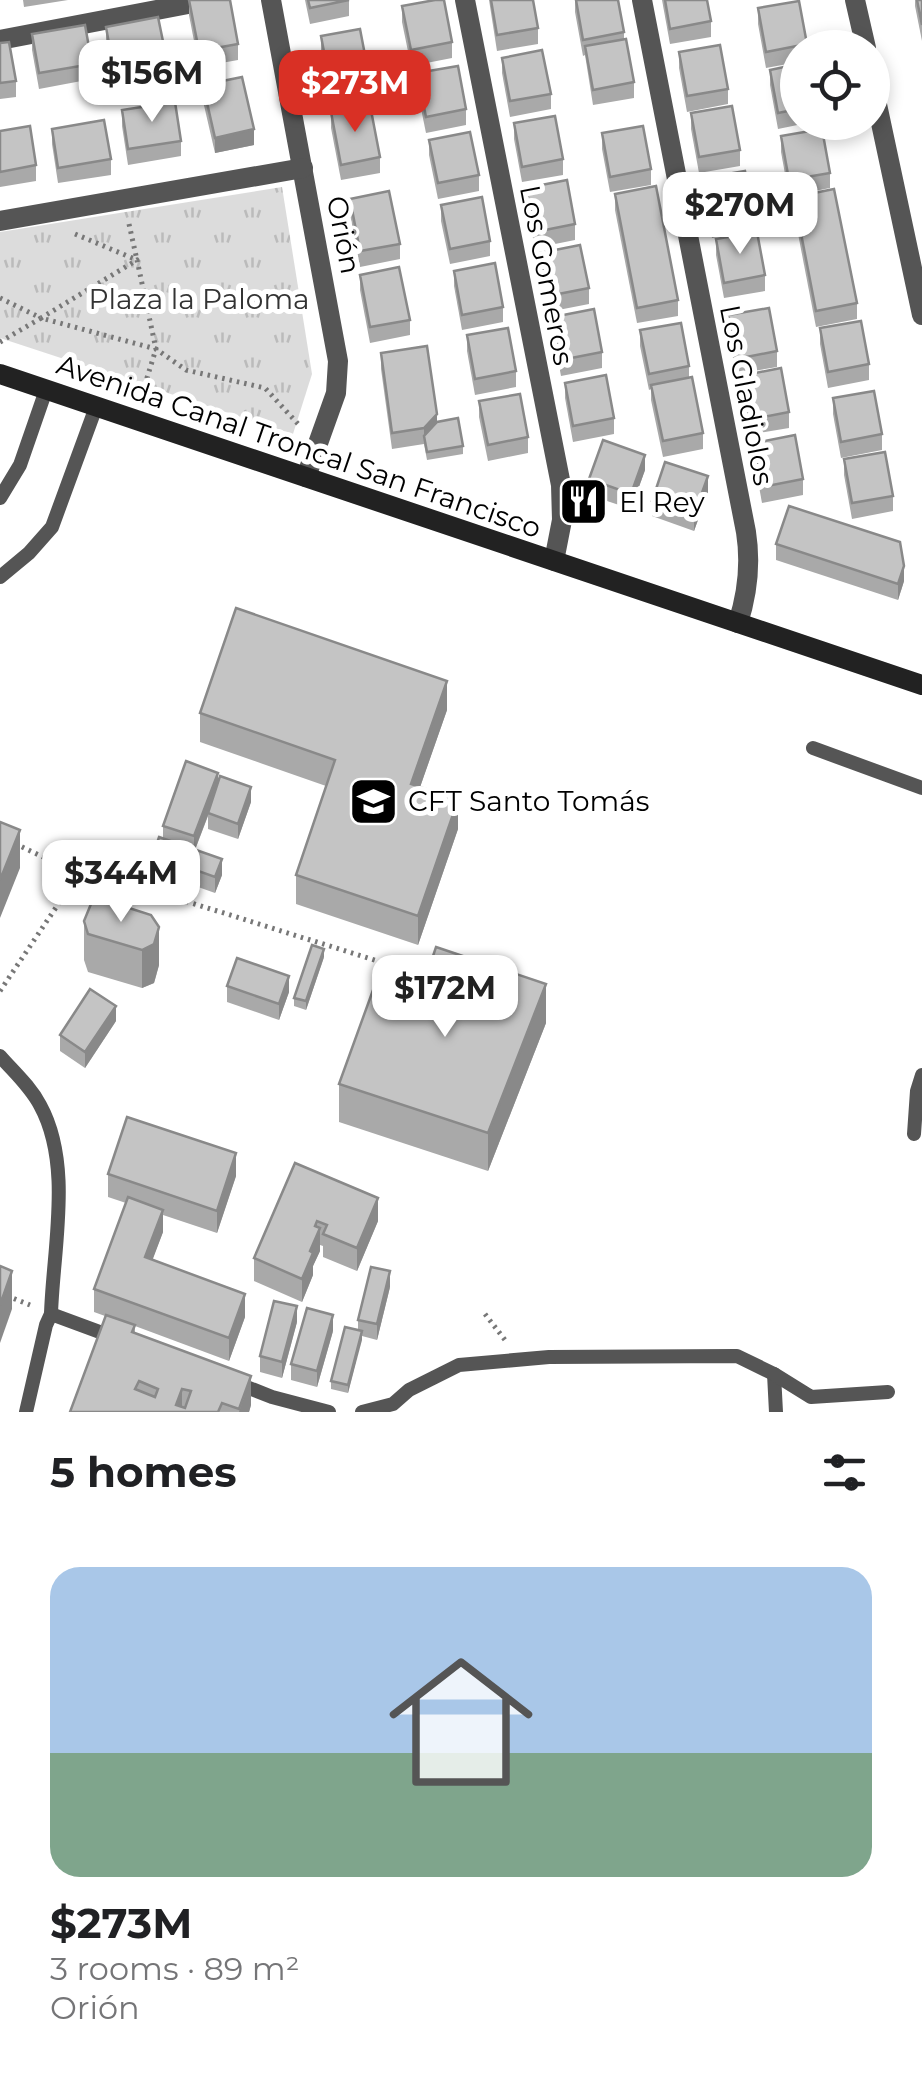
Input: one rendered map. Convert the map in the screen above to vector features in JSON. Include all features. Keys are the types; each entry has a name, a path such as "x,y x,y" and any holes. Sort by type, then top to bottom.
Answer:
{"main road":[{"name":"Avenida Canal Troncal San Francisco","path":"0,374 922,685"}],"street":[{"path":"0,40 209,0"},
{"name":"Orión","path":"271,0 338,361 336,392 306,477"},
{"name":"Los Gomeros","path":"465,0 560,485 562,520 554,561"},
{"name":"Los Gladiolos","path":"642,0 746,532 749,575 738,623"},
{"path":"856,0 862,30"},
{"path":"885,140 922,315"},
{"path":"0,221 303,168"}],"lane":[{"path":"0,498 20,465 46,390"},
{"path":"0,577 52,527 96,407"},
{"path":"813,748 922,788"},
{"path":"0,1056 43,1111 57,1169 51,1314 26,1412"},
{"path":"914,1134 922,1075"},
{"path":"51,1314 124,1342"},
{"path":"362,1412 393,1408 410,1390 458,1365 519,1359 737,1356 811,1397 888,1392"},
{"path":"774,1374 776,1412"},
{"path":"217,1376 272,1397 329,1412"}],"path":[{"path":"124,200 156,349 134,420"},
{"path":"30,216 137,260"},
{"path":"0,342 137,260"},
{"path":"0,298 41,318 156,349 186,370 264,388 318,446"},
{"path":"0,991 59,904 61,886 57,869 45,858 15,844"},
{"path":"61,886 136,886 437,979"},
{"path":"0,1293 51,1314"},
{"path":"486,1314 519,1359"}],"green space":[{"name":"Plaza la Paloma","path":"282,187 312,374 293,434 0,338 0,232"}],"building":[{"path":"189,0 230,0 238,44 199,51"},
{"path":"308,0 349,0 310,8"},
{"path":"444,0 452,42 411,50 402,6"},
{"path":"491,0 533,0 538,28 497,35"},
{"path":"576,0 618,0 624,32 583,40"},
{"path":"665,0 707,0 711,21 670,29"},
{"path":"799,1 804,30 780,30 780,49 766,52 758,8"},
{"path":"158,17 166,56 113,66 106,27"},
{"path":"85,25 92,64 39,73 32,34"},
{"path":"360,29 370,81 331,89 321,36"},
{"path":"626,39 634,82 593,90 585,46"},
{"path":"9,42 16,81 0,83 0,43"},
{"path":"720,45 728,89 687,96 679,52"},
{"path":"542,50 551,94 510,101 502,58"},
{"path":"458,66 466,109 426,117 417,73"},
{"path":"780,68 780,113 778,113 770,70"},
{"path":"242,77 254,129 215,138 203,85"},
{"path":"175,102 181,141 128,149 122,110"},
{"path":"370,105 380,157 341,165 331,112"},
{"path":"732,106 740,150 699,157 691,113"},
{"path":"555,116 563,159 522,167 514,123"},
{"path":"104,120 111,159 58,168 52,129"},
{"path":"30,126 36,165 0,172 0,131"},
{"path":"643,126 651,169 610,177 602,133"},
{"path":"470,132 479,175 438,183 429,140"},
{"path":"782,140 824,140 830,173 789,180"},
{"path":"745,171 753,214 712,222 704,178"},
{"path":"567,180 575,224 535,232 526,188"},
{"path":"656,186 678,300 637,308 615,194"},
{"path":"834,189 857,303 816,311 794,197"},
{"path":"389,191 400,244 360,251 350,199"},
{"path":"482,197 490,241 450,249 441,205"},
{"path":"757,232 765,275 724,283 716,239"},
{"path":"580,245 589,288 548,296 540,253"},
{"path":"495,263 503,307 462,315 454,271"},
{"path":"399,267 410,320 370,327 360,275"},
{"path":"769,308 777,351 736,359 728,315"},
{"path":"594,309 602,352 561,360 553,317"},
{"path":"861,321 869,364 828,372 820,328"},
{"path":"681,323 689,366 649,374 640,330"},
{"path":"508,328 516,371 475,379 467,335"},
{"path":"427,346 437,414 424,428 392,433 381,353"},
{"path":"781,368 789,412 748,420 740,376"},
{"path":"606,375 614,418 573,426 565,383"},
{"path":"692,377 703,433 663,441 651,385"},
{"path":"874,391 882,434 841,442 833,398"},
{"path":"520,394 528,437 488,445 479,401"},
{"path":"458,418 463,446 427,452 424,436 437,422"},
{"path":"795,435 803,479 762,487 754,443"},
{"path":"603,440 645,455 631,494 589,479"},
{"path":"885,452 893,496 852,503 844,459"},
{"path":"665,462 708,476 694,515 652,501"},
{"path":"789,506 900,542 904,566 898,584 776,544"},
{"name":"CFT Santo Tomás","path":"236,608 447,681 411,784 458,800 418,916 296,875 335,760 200,713"},
{"path":"186,761 218,773 194,836 163,826"},
{"path":"220,776 251,787 238,824 208,813"},
{"path":"0,822 20,830 0,880"},
{"path":"159,837 222,859 215,877 153,855"},
{"path":"101,899 151,915 159,927 154,944 142,950 88,934 84,921 91,904"},
{"path":"312,945 324,949 306,1001 294,998"},
{"path":"436,947 546,984 488,1133 339,1084 377,979 421,992"},
{"path":"237,958 289,976 279,1004 227,986"},
{"path":"90,989 116,1006 85,1052 60,1035"},
{"path":"127,1117 236,1153 217,1211 108,1174"},
{"path":"295,1163 378,1198 357,1248 323,1234 327,1225 317,1221 315,1226 320,1228 302,1279 254,1258"},
{"path":"128,1197 163,1210 145,1257 245,1294 229,1338 94,1289"},
{"path":"0,1266 12,1271 0,1305"},
{"path":"371,1267 390,1271 377,1324 358,1320"},
{"path":"274,1301 297,1306 282,1362 260,1356"},
{"path":"307,1308 333,1315 317,1371 291,1364"},
{"path":"106,1315 135,1325 132,1332 251,1376 239,1409 222,1403 218,1412 70,1412","holes":["139,1381 158,1389 155,1397 135,1389","182,1389 191,1391 185,1408 176,1405"]},
{"path":"345,1327 362,1331 348,1385 331,1381"}],"place":[{"name":"El Rey","path":"584,502"},
{"name":"CFT Santo Tomás","path":"373,801"}]}
